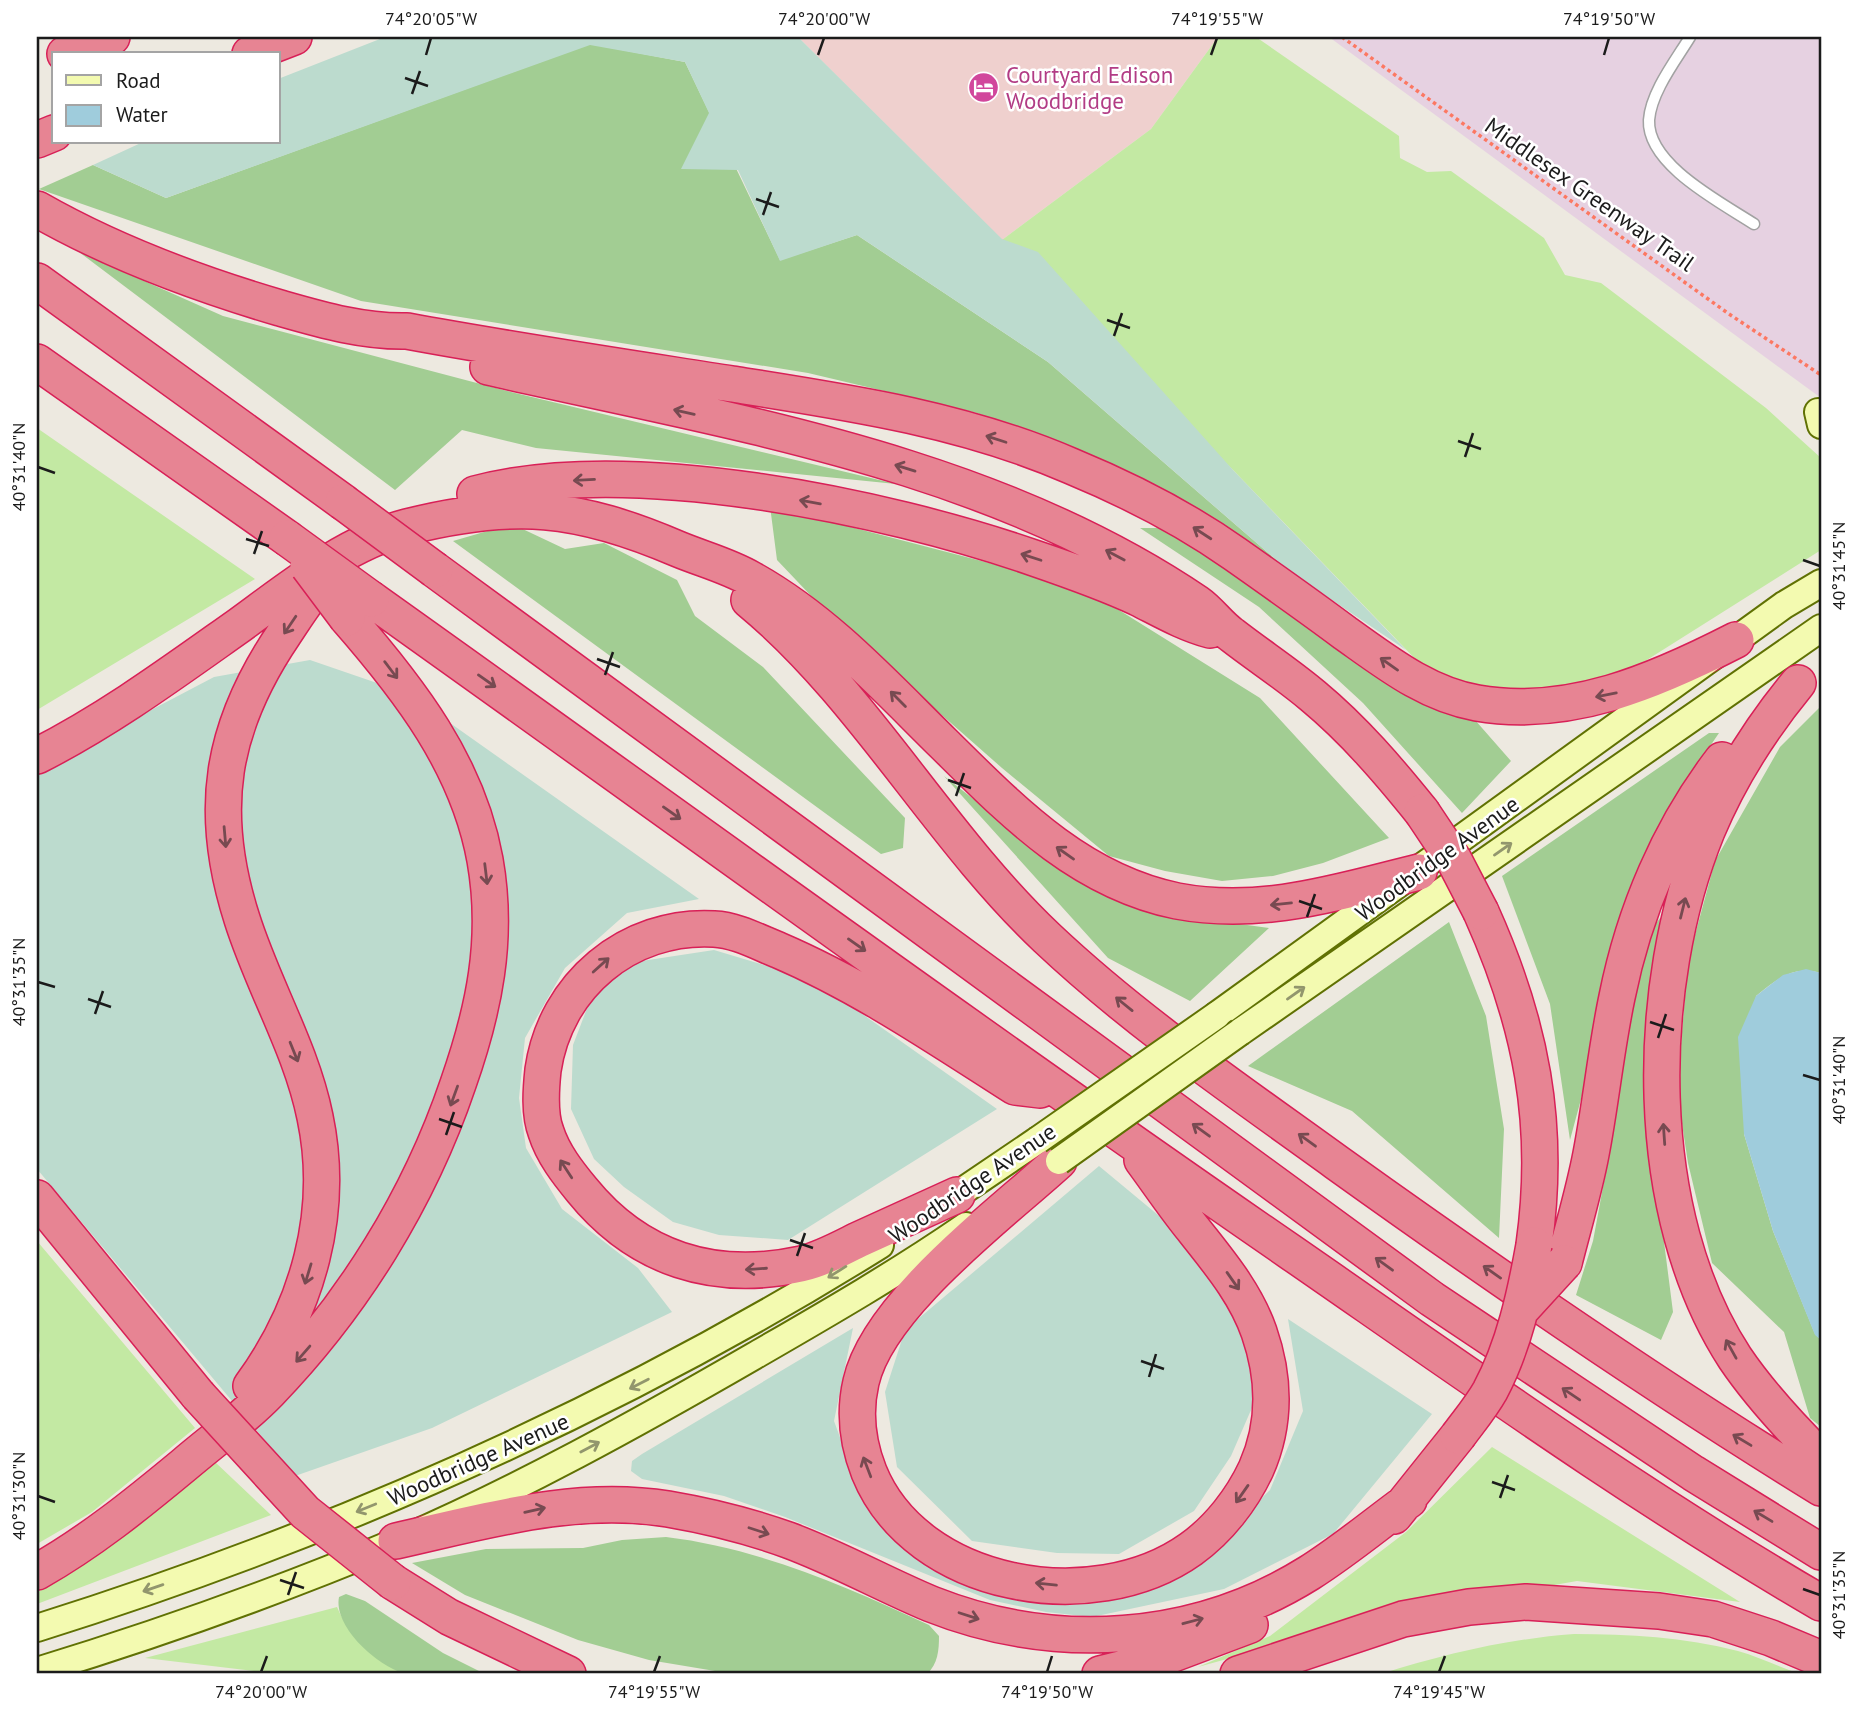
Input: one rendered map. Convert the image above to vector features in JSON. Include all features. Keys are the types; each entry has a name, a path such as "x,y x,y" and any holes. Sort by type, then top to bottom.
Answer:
{"highway":[{"path":"71,52 112,37"},
{"path":"255,52 294,37"},
{"path":"37,209 86,236 214,289 376,332 401,347 820,444 975,492 1116,555 1199,604 1231,634 1287,675 1341,721 1382,762 1422,812 1454,860 1482,912 1524,1023 1535,1079 1541,1138 1542,1191 1521,1310 1510,1346 1489,1392 1458,1436 1409,1500 1351,1559 1313,1588 1238,1632 1157,1660 1100,1674"},
{"path":"37,281 1432,1299 1671,1459 1821,1552"},
{"path":"376,332 407,331 827,398 946,423 1004,441 1079,469 1178,517 1412,679 1475,703 1518,706 1564,703 1628,690 1672,673 1736,640"},
{"path":"37,362 287,538 359,608 1065,1094 1470,1379 1664,1506 1821,1603"},
{"path":"407,527 436,505 488,491 546,482 602,479 717,488 842,508 976,540 1086,576 1189,625 1231,634"},
{"path":"37,756 78,735 144,693 286,592 375,538 407,527 487,512 558,512 600,519 641,532 750,578 841,644 1028,824 1065,854 1099,875 1173,900 1214,907 1255,907 1296,903 1419,872"},
{"path":"678,549 739,592 783,629 827,677 994,884 1098,983 1160,1033 1456,1248 1706,1418 1821,1488"},
{"path":"188,1461 270,1360 309,1275 318,1234 321,1156 315,1115 303,1074 242,920 229,870 224,832 224,788 229,751 240,713 256,677 318,586 348,553"},
{"path":"37,1572 98,1533 268,1394 347,1299 378,1253 431,1153 473,1042 485,996 490,952 490,904 485,859 474,816 435,731 381,657 359,608"},
{"path":"1521,1310 1564,1263 1590,1157 1617,997 1643,906 1681,821 1707,780 1739,739 1810,673"},
{"path":"1810,673 1745,755 1707,831 1692,875 1671,969 1662,1078 1664,1137 1671,1191 1685,1248 1709,1306 1741,1366 1770,1404 1821,1458"},
{"path":"957,1195 802,1264 752,1270 711,1269 668,1258 629,1237 594,1205 565,1170 545,1131 542,1077 546,1053 561,1014 581,984 613,954 645,938 680,930 716,929 750,938 826,972 1015,1087 1065,1094"},
{"path":"1049,1150 898,1312 875,1345 861,1381 857,1420 863,1457 878,1495 902,1526 936,1551 977,1570 1019,1582 1064,1586 1111,1581 1153,1569 1191,1549 1223,1520 1248,1487 1265,1448 1273,1409 1270,1371 1259,1331 1244,1297 1127,1139"},
{"path":"37,1198 198,1395 305,1512 393,1582 449,1617 568,1674"},
{"path":"397,1541 548,1507 606,1505 665,1508 726,1520 789,1541 932,1604 1006,1628 1076,1637 1152,1632 1228,1612 1308,1573 1409,1500"},
{"path":"1293,1674 1384,1642 1469,1617 1564,1602"},
{"path":"1238,1674 1403,1619 1469,1607 1564,1602 1713,1619 1771,1638 1821,1659"},
{"path":"502,1644 589,1674"}],"main road":[{"name":"Woodbridge Avenue","path":"37,1671 175,1626 397,1541 593,1446 711,1381 939,1244 1049,1150 1217,1015 1419,872 1736,640 1821,583"},
{"name":"Woodbridge Avenue","path":"37,1628 296,1536 459,1469 574,1417 683,1361 805,1292 957,1195 1049,1150 1240,1032 1821,628"}],"lane":[{"path":"1690,37 1655,100 1649,122 1661,154 1679,175 1754,224"}],"path":[{"name":"Middlesex Greenway Trail","path":"1342,37 1730,314 1821,375"}],"shaded area":[{"path":"798,37 1218,37 1151,129 1002,240"},
{"path":"1329,37 1821,37 1821,398"}],"green space":[{"path":"385,37 798,37 1002,239 1038,252 1233,470 1406,650 1289,571 1048,362 857,235 780,261 738,170 681,169 709,113 685,62 590,45 166,198 93,165 139,144 280,144 280,78"},
{"path":"1218,37 1256,37 1399,136 1400,158 1427,172 1451,171 1544,238 1565,275 1601,283 1766,408 1821,458 1821,550 1623,675 1527,691 1464,686 1422,666 1233,470 1002,240 1151,129"},
{"path":"590,44 685,62 780,260 857,235 1048,362 1289,571 1154,486 977,413 808,373 361,301 39,189 93,165 166,198"},
{"path":"79,252 223,316 515,393 896,484 536,448 462,430 395,490"},
{"path":"37,428 255,579 37,710"},
{"path":"770,506 1082,587 1260,698 1389,838 1323,863 1273,876 1222,881 1165,871 1109,856 1002,768 834,620 777,560"},
{"path":"512,524 565,549 604,543 677,580 695,616 763,667 905,818 903,848 881,854 453,541"},
{"path":"1140,528 1179,528 1475,720 1511,761 1462,813 1363,703 1259,607"},
{"path":"310,660 409,694 699,899 627,913 565,968 525,1038 519,1098 526,1148 562,1209 638,1268 672,1312 432,1428 295,1476 37,1169 37,770 214,677"},
{"path":"1821,706 1821,973 1794,972 1778,979 1756,996 1744,1134 1773,1231 1815,1334 1821,1340 1821,1427 1810,1418 1784,1332 1712,1263 1688,1163 1677,1091 1688,961 1715,861 1780,747"},
{"path":"1709,733 1719,733 1676,796 1601,1025 1570,1140 1550,1004 1502,876"},
{"path":"944,776 990,812 1174,915 1269,928 1190,1001 1108,958"},
{"path":"1660,918 1644,1086 1673,1312 1661,1340 1576,1295 1593,1241 1613,1133 1639,947"},
{"path":"1449,922 1486,1016 1504,1129 1499,1238 1352,1111 1248,1066"},
{"path":"714,950 814,980 997,1109 788,1240 719,1235 673,1222 624,1187 594,1159 571,1109 573,1045 591,998 635,962"},
{"path":"1099,1166 1193,1244 1245,1324 1261,1387 1231,1456 1194,1511 1119,1554 1057,1553 972,1541 897,1467 885,1392 905,1330"},
{"path":"37,1241 195,1428 92,1512 37,1544 37,1382 40,1355 37,1342"},
{"path":"1288,1319 1432,1414 1333,1534 1224,1589 1092,1617 1046,1612 990,1600 785,1517 724,1496 642,1479 631,1471 632,1461 642,1454 853,1328 834,1421 859,1489 906,1543 957,1575 1186,1571 1270,1490 1303,1411"},
{"path":"1492,1447 1740,1602 1577,1581 1390,1614 1198,1667 1270,1636 1406,1532"},
{"path":"215,1462 271,1515 37,1604 37,1593"},
{"path":"666,1537 734,1550 801,1570 929,1625 939,1636 934,1666 927,1674 733,1674 649,1660 578,1640 465,1595 412,1563 486,1549 583,1548 622,1540"},
{"path":"346,1594 365,1601 443,1653 485,1674 416,1675 384,1664 360,1644 343,1621 339,1597"},
{"path":"337,1607 349,1629 365,1647 407,1674 279,1674 145,1658"},
{"path":"1574,1634 1697,1642 1738,1651 1800,1674 1381,1674 1476,1648"}],"water":[{"path":"1806,969 1821,973 1821,1340 1815,1335 1773,1231 1744,1134 1738,1037 1756,996 1783,975"}],"place":[{"name":"Courtyard Edison Woodbridge","path":"983,87"}]}
